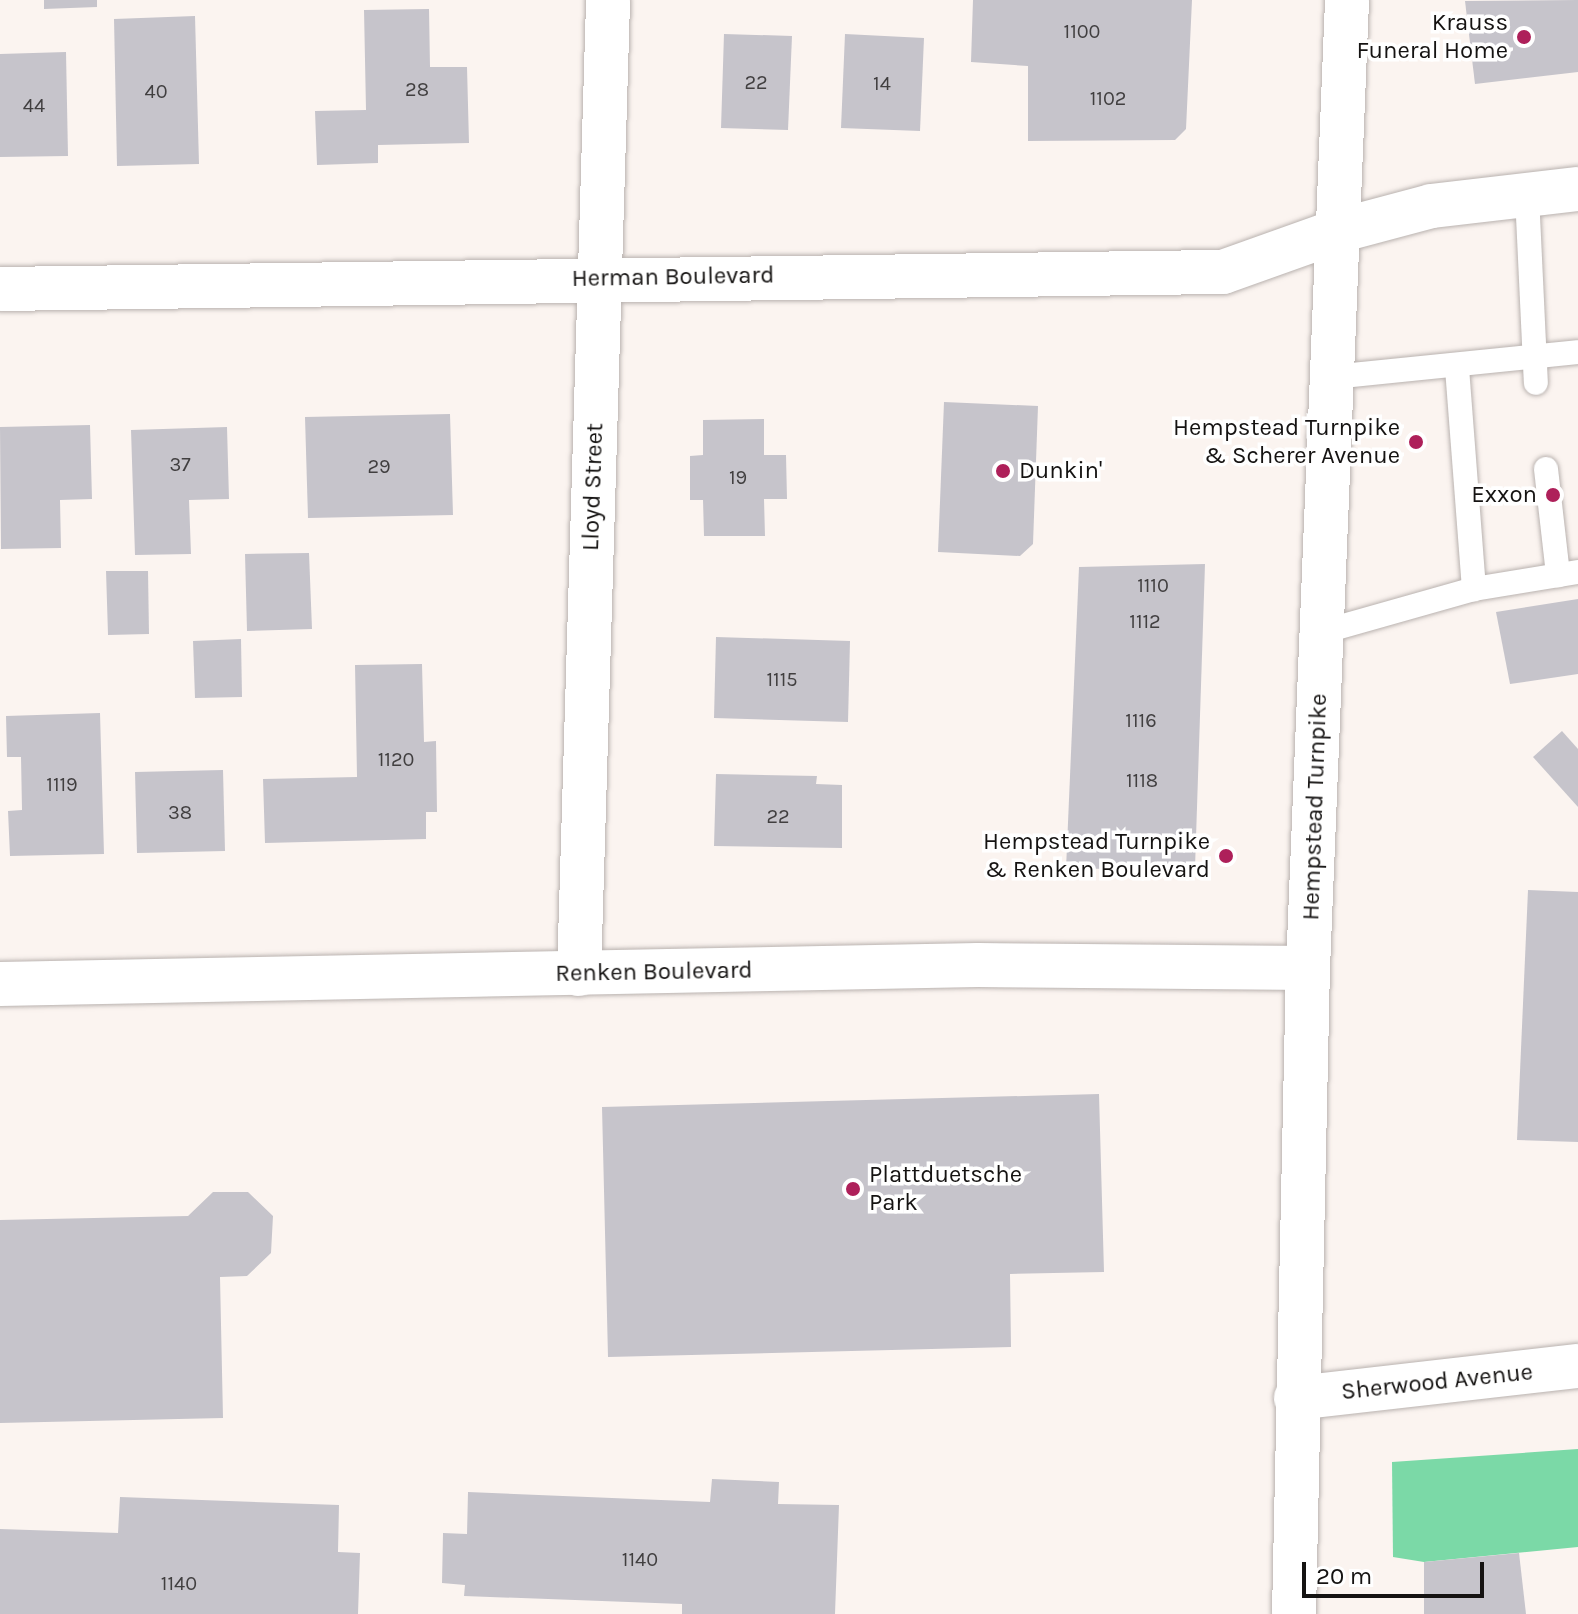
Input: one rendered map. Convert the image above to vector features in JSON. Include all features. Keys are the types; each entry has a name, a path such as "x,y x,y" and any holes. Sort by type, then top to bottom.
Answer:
{"street":[{"name":"Lloyd Street","path":"579,974 608,0"},
{"name":"Hempstead Turnpike","path":"1294,1614 1296,1398 1308,968 1347,0"},
{"name":"Herman Boulevard","path":"0,289 600,277 1223,272 1338,231 1431,206 1578,189"},
{"name":"Renken Boulevard","path":"0,984 978,965 1308,968"},
{"name":"Sherwood Avenue","path":"1296,1398 1578,1366"}],"lane":[{"path":"1527,195 1532,358 1536,383"},
{"path":"1332,377 1457,368 1578,352"},
{"path":"1457,368 1474,589"},
{"path":"1322,632 1474,589 1568,573 1546,469"}],"green space":[{"path":"1578,1449 1578,1547 1424,1562 1393,1557 1392,1462"}],"building":[{"path":"44,0 97,0 97,7 44,9"},
{"path":"973,0 1192,0 1186,129 1175,140 1028,141 1028,66 971,62"},
{"name":"Krauss Funeral Home","path":"1578,0 1578,72 1475,84 1465,1"},
{"path":"429,9 430,67 467,67 469,143 378,145 378,163 317,165 315,111 366,110 364,10"},
{"path":"195,16 199,164 117,166 114,19"},
{"path":"724,34 792,36 788,130 721,128"},
{"path":"845,34 924,38 920,131 841,128"},
{"path":"66,52 68,156 0,157 0,54"},
{"path":"944,402 1038,406 1033,544 1020,556 938,552"},
{"path":"450,414 453,515 308,518 305,417"},
{"path":"764,419 764,455 786,455 787,499 764,499 765,536 704,536 703,500 690,500 690,456 703,455 703,420"},
{"path":"90,425 92,499 60,500 61,548 1,549 0,427"},
{"path":"227,427 229,499 189,500 191,554 135,555 131,430"},
{"path":"309,553 312,629 247,631 245,554"},
{"path":"1205,564 1195,868 1066,869 1079,567"},
{"path":"106,571 148,571 149,634 108,635"},
{"path":"1578,599 1578,674 1510,684 1496,612"},
{"path":"716,637 850,641 848,722 714,718"},
{"path":"241,639 242,697 195,698 193,641"},
{"path":"422,664 424,742 436,741 437,812 426,812 426,839 265,843 263,779 357,777 355,665"},
{"path":"100,713 104,854 10,856 8,811 22,810 21,757 7,757 6,716"},
{"path":"1562,731 1578,749 1578,807 1533,757"},
{"path":"223,770 225,851 137,853 135,772"},
{"path":"716,774 817,776 816,784 842,785 842,848 714,846"},
{"path":"1528,890 1578,892 1578,1142 1517,1140"},
{"name":"Plattduetsche Park","path":"1099,1094 1104,1272 1010,1274 1011,1347 608,1357 602,1107"},
{"path":"213,1192 248,1192 273,1216 271,1253 247,1276 220,1277 223,1418 0,1423 0,1220 188,1216"},
{"path":"712,1479 779,1482 778,1504 839,1505 835,1614 682,1614 682,1604 464,1596 465,1585 442,1583 443,1533 467,1534 468,1492 710,1502"},
{"path":"120,1497 339,1505 338,1552 360,1553 358,1614 0,1614 0,1529 118,1533"},
{"path":"1519,1553 1526,1614 1424,1614 1424,1562"}],"place":[{"name":"Krauss Funeral Home","path":"1524,37"},
{"name":"Hempstead Turnpike & Scherer Avenue","path":"1416,442"},
{"name":"Dunkin'","path":"1003,471"},
{"name":"Exxon","path":"1553,495"},
{"name":"Hempstead Turnpike & Renken Boulevard","path":"1226,856"},
{"name":"Plattduetsche Park","path":"853,1189"}]}
